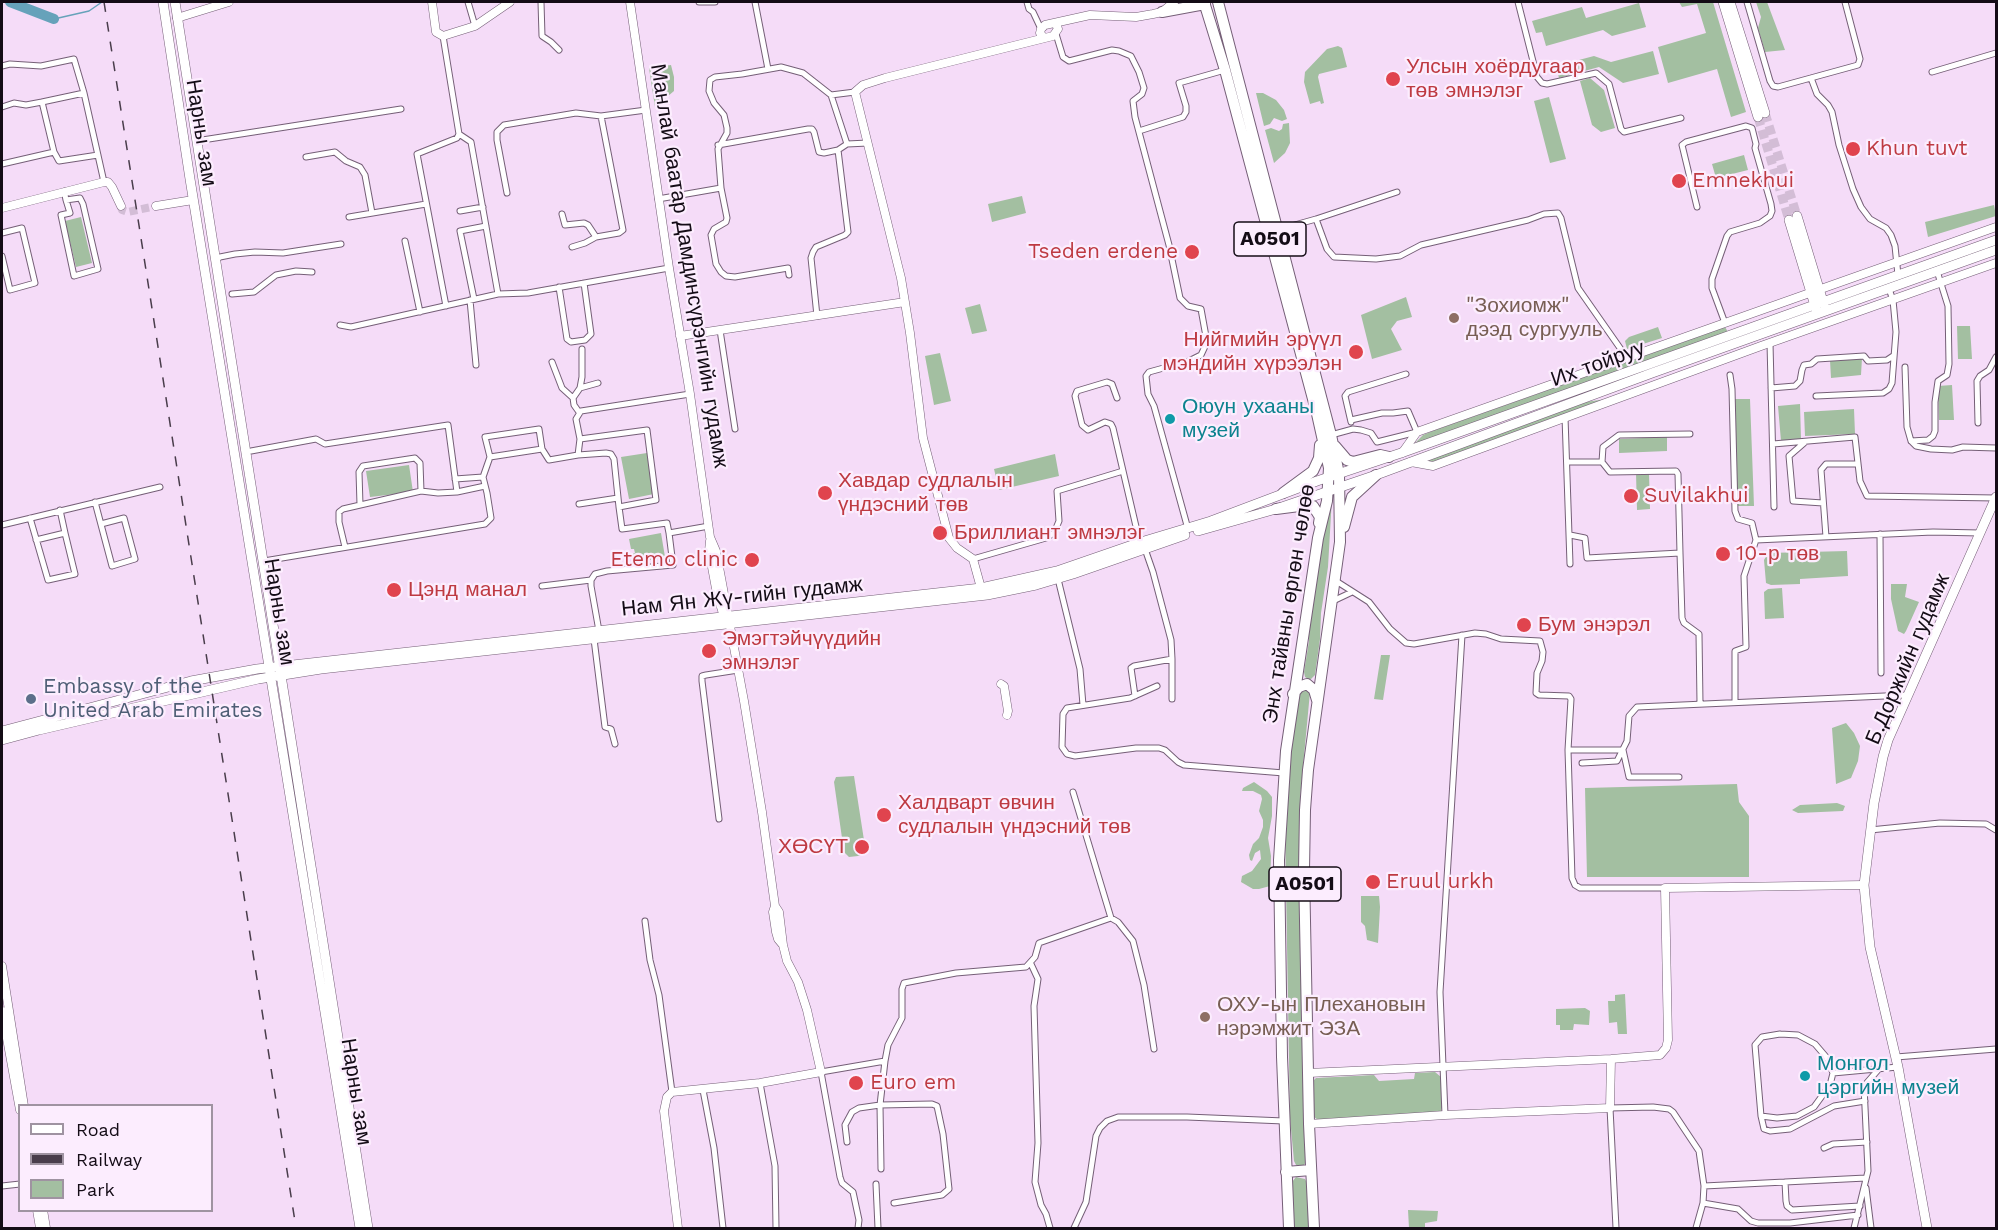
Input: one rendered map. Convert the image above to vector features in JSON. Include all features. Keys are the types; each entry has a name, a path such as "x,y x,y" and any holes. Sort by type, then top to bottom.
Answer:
{"highway":[{"name":"Энх тайвны өргөн чөлөө","path":"1218,2 1333,440 1334,476 1328,492 1318,538 1293,694 1284,773 1279,860 1284,1121 1289,1228"},
{"path":"1162,12 1205,3"},
{"name":"Энх тайвны өргөн чөлөө","path":"1205,3 1317,414 1329,468 1340,487 1340,542 1336,581 1308,770 1305,810 1309,1124 1314,1228"},
{"path":"1283,493 1305,478 1317,466 1320,447 1317,414"},
{"path":"1333,440 1347,460 1353,462 1380,455 1389,457"},
{"path":"1340,542 1352,497 1376,475"},
{"path":"1276,509 1313,506 1320,517 1318,538"},
{"path":"1298,666 1302,676 1308,681 1315,680 1322,672"},
{"path":"1293,694 1301,686 1310,685 1316,693 1317,704"},
{"path":"1286,1172 1311,1170"}],"main road":[{"name":"Нарны зам","path":"163,2 270,672 368,1228"},
{"name":"Нарны зам","path":"175,2 281,671 360,1228"},
{"path":"1723,2 1762,115 1731,2"},
{"path":"185,146 190,147 196,142"},
{"path":"1793,218 1820,307"},
{"name":"Их тойруу","path":"1276,509 1411,462 1820,307 1898,275 1996,240"},
{"name":"Их тойруу","path":"1211,521 1283,493 1820,307 1889,289 1996,250"},
{"path":"230,424 236,425 241,422"},
{"name":"Б.Доржийн гудамж","path":"1927,1228 1897,1062 1870,947 1864,885 1882,757 1907,695 1996,498"},
{"path":"1192,530 1276,509"},
{"name":"Нам Ян Жү-гийн гудамж","path":"270,672 321,669 981,588 1057,571 1192,530 1211,521"},
{"name":"Нам Ян Жү-гийн гудамж","path":"727,620 970,597 1012,590 1058,579 1143,545"},
{"path":"2,731 191,681 270,672"},
{"path":"2,740 201,692 270,672"}],"street":[{"path":"177,18 229,2"},
{"path":"432,2 436,33 443,36 475,26 510,2"},
{"path":"468,2 475,26"},
{"path":"541,2 542,36 559,50"},
{"name":"Манлай баатар Дамдинсүрэнгийн гудамж","path":"630,2 710,537 716,551 762,812 775,906 774,922 778,939 783,945 807,1010 821,1072"},
{"path":"699,2 715,2"},
{"path":"755,2 768,69"},
{"path":"1027,2 1044,38"},
{"path":"1041,29 1045,25 1090,15 1136,17 1162,12 1174,2"},
{"path":"1518,2 1537,77 1542,83 1547,84 1596,73 1610,84 1621,129 1624,132 1681,118"},
{"path":"1747,2 1773,86 1778,87 1856,66 1859,63 1860,59 1845,2"},
{"path":"1056,24 1058,29 1056,34 1063,57 1069,61 1119,51 1131,56 1144,88 1142,94 1133,101 1133,107 1180,298 1188,306 1201,309 1205,323 1207,342 1201,355 1189,361 1149,372 1146,376 1148,394 1154,406 1192,530"},
{"path":"831,95 855,92 863,85 885,78 1056,34"},
{"path":"443,36 459,134 457,138 417,154 446,306"},
{"path":"1932,72 1996,53"},
{"path":"2,66 10,64 41,66 74,59 104,182"},
{"path":"789,274 788,268 735,277 726,276 716,264 711,235 714,229 726,222 727,218 721,188 718,145 727,133 727,128 724,116 714,103 709,91 710,80 716,77 781,67 803,74 831,95 847,144"},
{"path":"1139,130 1183,117 1186,106 1179,83 1225,70"},
{"path":"1811,78 1817,94 1832,112 1839,145 1860,207 1870,219 1886,228 1891,235 1895,246 1898,275"},
{"path":"855,92 901,278 923,438 949,538 957,548 973,559 981,588"},
{"path":"2,107 14,103 26,105 84,93"},
{"path":"42,102 54,152 62,162 98,155"},
{"path":"196,142 401,109"},
{"path":"507,193 497,140 497,132 504,125 576,113 601,116 646,110"},
{"path":"572,247 623,230 601,116"},
{"path":"1697,207 1682,145 1746,126 1752,128 1772,211 1770,216 1760,223 1730,232 1727,236 1712,279 1712,288 1725,323"},
{"path":"718,145 808,129 814,132 819,152 837,150 847,144 868,143"},
{"path":"459,134 471,142 498,294"},
{"path":"817,316 811,258 813,252 816,247 848,232 837,150"},
{"path":"2,164 54,152"},
{"path":"306,157 335,152 346,161 360,167 365,175 372,213"},
{"path":"2,208 66,196 104,182 108,182 112,187 121,206"},
{"path":"658,199 721,188"},
{"path":"1277,230 1397,192"},
{"path":"66,196 80,198 83,204 98,269 74,276 61,215 70,213 66,196"},
{"path":"156,204 193,197"},
{"path":"349,217 426,204"},
{"path":"460,211 483,207"},
{"path":"1316,219 1325,245 1334,256 1376,259 1400,256 1421,245 1528,220 1544,214 1558,213 1578,288 1627,358"},
{"path":"562,214 565,225 584,223 597,237"},
{"path":"476,365 472,300 460,231 486,226"},
{"path":"1333,440 1353,429 1371,433 1377,442 1417,432 1996,227"},
{"path":"2,233 22,228 35,283 2,292"},
{"path":"405,241 420,312"},
{"path":"215,261 220,257 235,254 283,253 341,244"},
{"path":"2,256 10,290"},
{"path":"1411,462 1433,466 1565,417 1725,363 1770,343 1996,263"},
{"path":"340,325 351,327 498,294 528,293 669,268"},
{"path":"232,294 254,292 276,275 296,271 312,272"},
{"path":"1911,441 1928,440 1933,436 1938,381 1947,375 1949,364 1948,306 1937,272"},
{"path":"559,287 567,339 571,342 585,340 591,334 584,283"},
{"path":"1816,396 1883,393 1892,383 1896,332 1893,300 1889,289"},
{"path":"680,336 905,302"},
{"path":"720,330 735,429"},
{"path":"1770,343 1774,507"},
{"path":"573,398 580,388 583,366 582,349"},
{"path":"1772,388 1795,386 1800,381 1804,365 1811,364 1817,359 1864,356 1868,361 1887,360 1893,356"},
{"path":"1978,423 1977,381 1989,369 1996,357"},
{"path":"552,362 562,388 573,398 574,405 579,412"},
{"path":"1905,367 1907,427 1911,441 1916,446 1931,450 1996,448"},
{"path":"1353,429 1345,396 1348,392 1406,374"},
{"path":"1730,375 1734,511 1738,519 1752,523 1756,540 1744,576 1746,647 1735,651 1734,702"},
{"path":"1117,398 1112,384 1107,382 1077,392 1075,396 1082,424 1088,430 1105,422 1111,424 1138,535 1153,572 1171,640 1172,699"},
{"path":"580,388 598,383"},
{"path":"579,412 690,394"},
{"path":"1351,420 1382,412 1408,411 1417,432"},
{"path":"578,455 580,439 576,419 579,412"},
{"path":"1565,417 1570,564"},
{"path":"251,451 316,439 325,444 448,424 457,492"},
{"path":"264,561 485,524 491,518 483,477 490,458 485,437 539,429 542,449 549,460 578,455 611,454 614,459 622,530 667,524 673,565 607,571 596,574 591,580 542,586"},
{"path":"580,439 647,430 656,500 620,507"},
{"path":"1401,453 1417,432"},
{"path":"1690,434 1619,435 1603,447 1602,462 1610,472 1676,471 1678,474 1682,618 1684,623 1699,634 1700,703"},
{"path":"1773,444 1855,437 1861,486 1867,496 1996,498"},
{"path":"1805,442 1789,456 1793,501 1823,503"},
{"path":"490,458 542,449"},
{"path":"360,505 359,472 363,466 415,458 420,463 421,491"},
{"path":"1568,462 1602,462"},
{"path":"1826,537 1821,470 1826,464 1857,464"},
{"path":"973,559 1046,538 1058,527 1056,491 1123,471"},
{"path":"455,479 483,477"},
{"path":"345,547 339,512 421,491 438,494 485,486"},
{"path":"2,525 160,487"},
{"path":"579,504 618,498"},
{"path":"95,502 112,566 135,559 124,518 101,524"},
{"path":"30,518 48,580 74,576 60,510"},
{"path":"669,533 709,526"},
{"path":"1756,540 1933,532 1981,533"},
{"path":"36,540 65,533"},
{"path":"1880,534 1881,674"},
{"path":"1570,535 1585,538 1587,558 1680,553"},
{"path":"1058,579 1080,669 1083,705"},
{"path":"591,580 605,727 612,729 615,744"},
{"path":"1336,581 1369,602 1390,629 1406,643 1414,644 1462,635 1486,634 1501,639 1540,641 1543,652 1537,673 1536,693 1569,696 1571,699 1568,750 1572,878 1575,885 1580,888 1864,885"},
{"path":"1333,601 1352,592"},
{"path":"1445,1115 1440,992 1462,635"},
{"path":"1135,696 1131,668 1172,659"},
{"path":"719,819 702,676 738,670"},
{"path":"1001,684 1004,686 1007,715"},
{"path":"1157,686 1118,701 1067,708 1063,714 1062,747 1067,754 1075,756 1125,749 1159,748 1184,765 1284,773"},
{"path":"1582,763 1617,761 1627,741 1629,716 1637,707 1907,695"},
{"path":"1568,750 1623,750"},
{"path":"1623,750 1629,777 1679,777"},
{"path":"1073,792 1111,918 1118,922 1133,941 1144,985 1154,1049"},
{"path":"1870,830 1940,823 1986,824 1996,830"},
{"path":"1308,1073 1443,1068 1660,1055 1666,1048 1668,1040 1665,888"},
{"path":"881,1169 880,1105 885,1061 888,1045 902,1018 904,983 956,973 1024,968 1031,964 1039,943 1111,918"},
{"path":"645,921 650,960 659,995 672,1092"},
{"path":"1031,964 1036,970 1038,979 1034,1006 1038,1099 1035,1182 1050,1228"},
{"path":"2,966 4,1018 19,1104"},
{"path":"4,1018 24,1104"},
{"path":"1761,1116 1777,1118 1797,1116 1814,1107 1830,1085 1833,1073 1827,1058 1815,1044 1798,1035 1780,1034 1762,1037 1755,1045 1761,1116 1764,1128 1770,1131 1790,1129 1834,1106 1865,1101"},
{"path":"1833,1073 1878,1070 1897,1062 1996,1049"},
{"path":"1611,1059 1610,1108 1616,1228"},
{"path":"678,1228 664,1111 666,1097 672,1092 760,1083 885,1061"},
{"path":"1854,1228 1866,1181 1868,1161 1864,1084 1878,1070"},
{"path":"821,1072 840,1177 842,1183 853,1192 859,1220 858,1228"},
{"path":"760,1083 775,1166 776,1228"},
{"path":"703,1090 714,1148 723,1228"},
{"path":"847,1142 844,1125 852,1112 859,1108 880,1105 934,1104 940,1112 949,1186 947,1192 942,1195 894,1203"},
{"path":"1309,1124 1610,1108 1669,1109 1699,1151 1704,1186 1703,1203 1696,1228"},
{"path":"1074,1228 1086,1202 1096,1136 1107,1121 1118,1117 1186,1117 1284,1121"},
{"path":"1824,1148 1833,1144 1867,1142"},
{"path":"1704,1186 1866,1181"},
{"path":"1866,1181 1871,1228"},
{"path":"1785,1182 1787,1206 1792,1210 1860,1206"},
{"path":"2,1186 18,1184"},
{"path":"876,1184 878,1228"},
{"path":"1703,1203 1738,1209 1751,1221 1758,1223 1790,1223 1858,1215"},
{"path":"37,1212 40,1228"},
{"path":"43,1212 46,1228"}],"green space":[{"path":"1679,2 1713,2 1746,112 1731,117 1717,69 1668,83 1658,47 1706,33 1697,4 1682,7"},
{"path":"1756,2 1767,2 1785,50 1765,52 1758,28 1761,17"},
{"path":"1639,3 1646,27 1612,36 1603,30 1546,46 1542,32 1536,33 1532,21 1582,7 1586,18"},
{"path":"1338,46 1342,48 1347,67 1319,74 1324,103 1321,104 1320,101 1310,104 1304,82 1305,72 1327,49"},
{"path":"1653,51 1659,74 1623,83 1599,67 1559,78 1556,66 1594,56 1611,62"},
{"path":"671,65 674,91 655,107 649,68"},
{"path":"1590,78 1604,90 1615,128 1601,132 1592,125 1580,81"},
{"path":"1256,93 1263,93 1276,100 1284,110 1287,119 1282,121 1274,118 1270,124 1264,126"},
{"path":"1549,97 1566,159 1550,163 1534,101"},
{"path":"1289,123 1290,143 1285,153 1274,163 1265,130 1271,128 1279,131 1283,124"},
{"path":"1744,155 1748,170 1716,178 1712,164"},
{"path":"1022,196 1026,213 992,222 988,204"},
{"path":"1994,205 1996,216 1928,237 1925,222"},
{"path":"81,217 92,263 76,267 65,221"},
{"path":"1406,297 1412,317 1397,321 1391,329 1402,350 1372,359 1361,315"},
{"path":"980,304 987,331 972,334 965,308"},
{"path":"1957,326 1970,326 1972,359 1958,359"},
{"path":"1658,327 1662,338 1627,349 1625,341 1629,337"},
{"path":"1725,327 1728,332 1413,445 1423,435 1435,430"},
{"path":"940,353 951,401 934,405 925,356"},
{"path":"1862,358 1861,375 1831,378 1830,360"},
{"path":"1952,385 1954,420 1939,420 1938,386"},
{"path":"1606,399 1432,463 1420,462 1579,403"},
{"path":"1735,399 1750,399 1754,506 1737,506"},
{"path":"1800,404 1801,439 1781,441 1778,406"},
{"path":"1854,409 1855,434 1805,436 1804,412"},
{"path":"1667,437 1667,451 1619,453 1619,439"},
{"path":"647,453 654,494 629,499 621,457"},
{"path":"1055,454 1059,476 999,490 994,469"},
{"path":"409,465 413,492 370,497 366,471"},
{"path":"1636,473 1649,473 1650,509 1637,510"},
{"path":"1332,497 1328,567 1321,613 1320,639 1315,675 1308,679 1304,672 1309,626"},
{"path":"661,533 665,557 633,563 631,554 635,553 634,549 631,549 629,539"},
{"path":"1847,551 1848,576 1800,579 1800,584 1771,585 1766,583 1764,560 1768,553"},
{"path":"1891,584 1907,584 1905,597 1919,602 1904,634 1898,631 1891,599"},
{"path":"1782,588 1784,618 1765,619 1764,592 1768,589"},
{"path":"1381,655 1390,655 1383,700 1374,699"},
{"path":"1305,687 1310,692 1300,799 1299,870 1307,1161 1299,1167 1294,1161 1290,1118 1285,831 1289,760 1299,691"},
{"path":"1846,723 1860,746 1858,761 1851,778 1836,784 1832,728"},
{"path":"854,776 866,853 849,857 844,852 834,782 836,777"},
{"path":"1254,782 1272,797 1272,816 1268,838 1271,856 1270,886 1259,889 1253,889 1241,882 1242,876 1252,871 1261,859 1260,850 1255,853 1252,861 1249,855 1263,827 1259,811 1261,795 1253,791 1242,791"},
{"path":"1737,784 1739,802 1749,816 1749,877 1587,877 1585,788"},
{"path":"1837,803 1845,806 1843,811 1798,813 1792,810 1800,805"},
{"path":"1361,896 1379,896 1378,943 1367,940 1365,926 1361,922"},
{"path":"1625,994 1627,1034 1618,1034 1617,1022 1609,1023 1608,1001 1615,1001 1615,995"},
{"path":"1585,1008 1590,1011 1589,1025 1574,1024 1573,1030 1560,1030 1560,1025 1556,1025 1556,1009"},
{"path":"1435,1072 1441,1077 1442,1108 1440,1113 1318,1120 1314,1117 1313,1081 1316,1078 1374,1075 1379,1081 1414,1079 1415,1073"},
{"path":"1296,1177 1305,1179 1307,1183 1309,1228 1294,1228 1292,1182"},
{"path":"1408,1210 1438,1211 1437,1221 1425,1223 1425,1228 1409,1228"}],"waterway":[{"path":"10,2 54,19"},
{"path":"54,19 89,11 102,2"}],"tunnel":[{"path":"1765,113 1797,216"},
{"path":"1758,117 1789,220"},
{"path":"121,206 122,210 128,212 156,206"}],"railway":[{"path":"104,2 296,1228"}],"place":[{"name":"Улсын хоёрдугаар төв эмнэлэг","path":"1393,79"},
{"name":"Khun tuvt","path":"1853,149"},
{"name":"Emnekhui","path":"1679,181"},
{"name":"Tseden erdene","path":"1192,252"},
{"name":"\"Зохиомж\" дээд сургууль","path":"1454,318"},
{"name":"Нийгмийн эрүүл мэндийн хүрээлэн","path":"1356,352"},
{"name":"Оюун ухааны музей","path":"1170,419"},
{"name":"Хавдар судлалын үндэсний төв","path":"825,493"},
{"name":"Suvilakhui","path":"1631,496"},
{"name":"Бриллиант эмнэлэг","path":"940,533"},
{"name":"10-р төв","path":"1723,554"},
{"name":"Etemo clinic","path":"752,560"},
{"name":"Цэнд манал","path":"394,590"},
{"name":"Бум энэрэл","path":"1524,625"},
{"name":"Эмэгтэйчүүдийн эмнэлэг","path":"709,651"},
{"name":"Embassy of the United Arab Emirates","path":"31,699"},
{"name":"Халдварт өвчин судлалын үндэсний төв","path":"884,815"},
{"name":"ХӨСҮТ","path":"862,847"},
{"name":"Eruul urkh","path":"1373,882"},
{"name":"ОХУ-ын Плехановын нэрэмжит ЭЗА","path":"1205,1017"},
{"name":"Монгол цэргийн музей","path":"1805,1076"},
{"name":"Euro em","path":"856,1083"}]}
